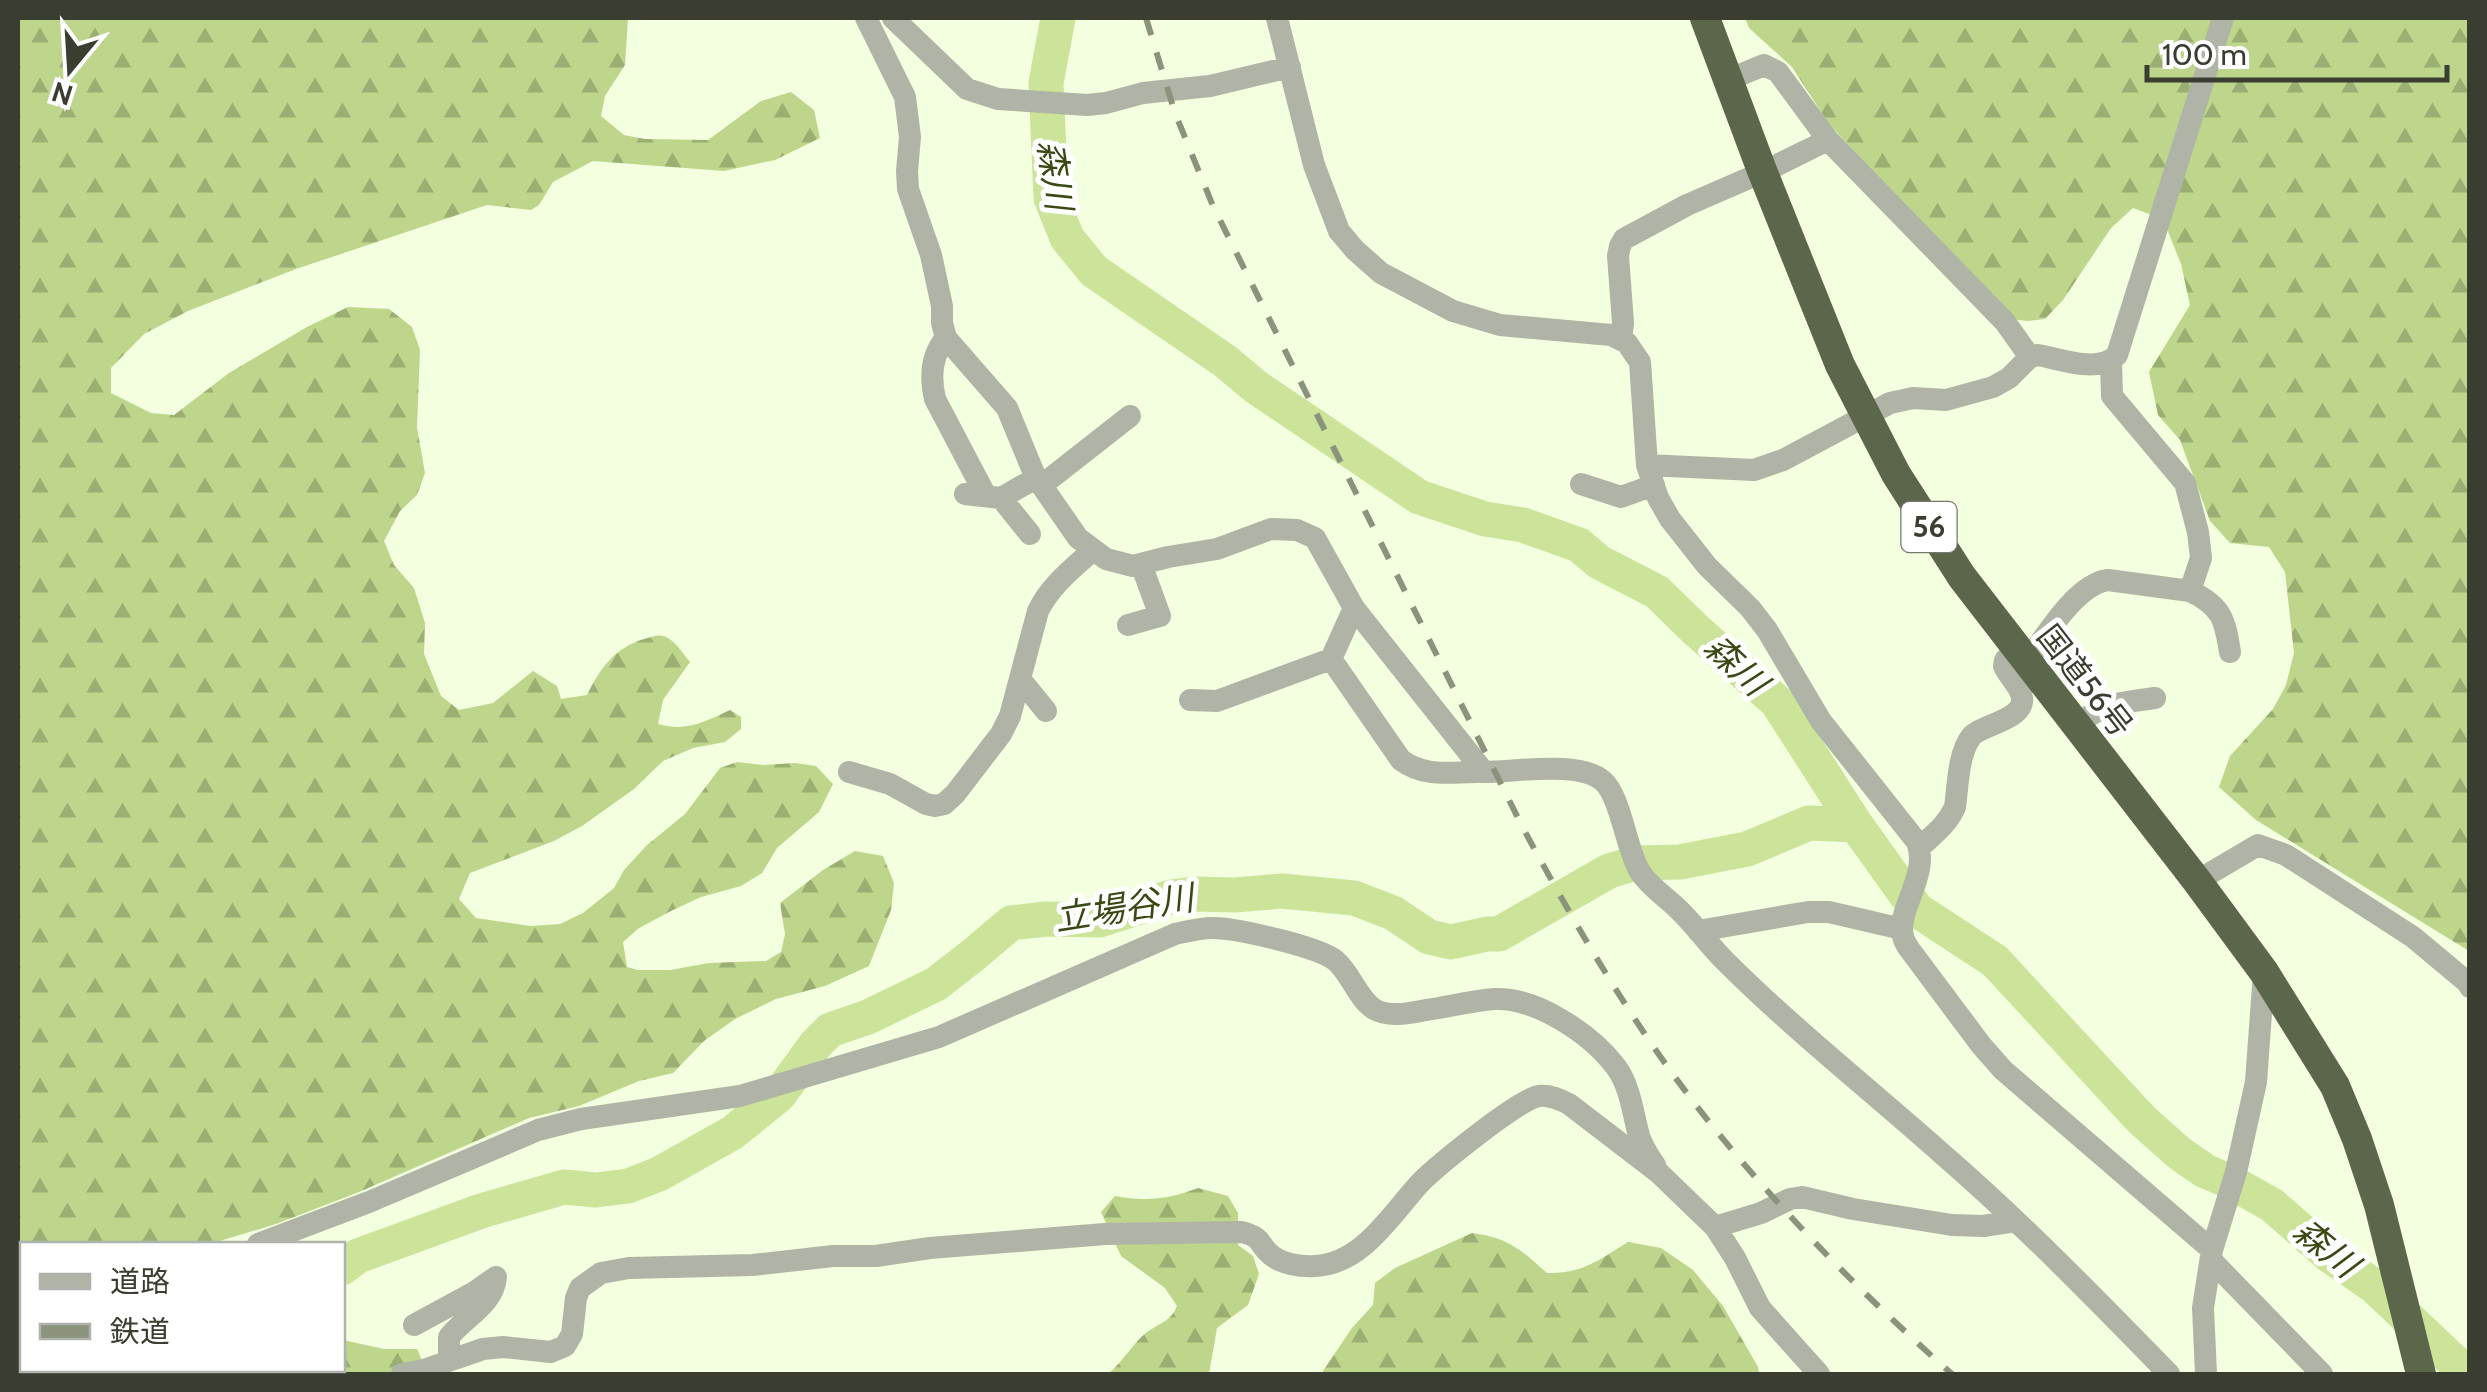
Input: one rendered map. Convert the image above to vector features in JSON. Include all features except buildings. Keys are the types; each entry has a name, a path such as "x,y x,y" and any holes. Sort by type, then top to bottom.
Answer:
{"highway":[{"name":"国道56号","path":"1705,18 1840,365 1920,513 1962,577 2264,972 2334,1086 2379,1205 2421,1374"}],"street":[{"path":"866,18 905,97 910,137 908,189 931,256 946,338 1007,408 1039,482 1078,538 1106,559 1122,565 1217,549 1270,529 1297,530 1316,538 1354,608 1484,772"},
{"path":"893,18 967,90 998,99 1087,106 1210,86 1290,67"},
{"path":"1277,18 1314,166 1339,231 1381,273 1452,311 1500,325 1611,336 1627,343 1640,362 1650,475 1670,519 1706,566 1750,608 1820,722 1919,848 1920,865 1902,929 1910,950 2003,1070 2212,1255 2322,1374"},
{"path":"1581,484 1621,498 1650,475 1754,470 1783,460 1890,403 1913,398 1946,400 1993,387 2038,355 2100,365 2111,360 2117,355 2223,18"},
{"path":"1728,80 1764,65 1778,72 1828,140 2004,322 2030,358"},
{"path":"1621,340 1618,256 1624,239 1687,205 1828,140"},
{"path":"946,338 937,348 932,367 935,400 984,496 1030,534"},
{"path":"2111,360 2112,396 2185,484 2201,558 2190,591"},
{"path":"984,496 1039,482 1130,416"},
{"path":"849,772 890,784 935,806 955,794 1001,734 1010,716 1043,600 1092,550"},
{"path":"1128,624 1160,616 1141,564"},
{"path":"1919,848 1951,816 1966,746 1973,733 2009,718 2020,705 2021,694 2004,666 2005,660 2022,656 2096,581 2190,591 2202,596 2224,619 2230,652"},
{"path":"1190,700 1217,702 1330,658 1354,608"},
{"path":"1330,658 1401,760 1413,770 1427,774 1573,769 1606,782 1640,872 1724,960 2016,1221 2170,1374"},
{"path":"1020,678 1046,711"},
{"path":"2076,726 2108,705 2155,698"},
{"path":"2197,881 2258,845 2286,855 2413,938 2470,988"},
{"path":"1698,931 1818,912 1902,929"},
{"path":"263,1242 385,1196 538,1130 581,1118 740,1096 938,1037 1176,934 1216,928 1316,950 1334,958 1373,1008 1387,1013 1405,1014 1497,999 1532,1006 1556,1017 1584,1035 1617,1068 1642,1144 1659,1173"},
{"path":"2206,1374 2202,1308 2256,1082 2264,972"},
{"path":"402,1374 484,1349 551,1352 564,1346 572,1334 580,1288 601,1273 630,1268 753,1265 1105,1234 1242,1232 1256,1236 1270,1255 1286,1263 1318,1267 1350,1256 1365,1245 1424,1180 1460,1149 1536,1096 1552,1096 1569,1104 1659,1173 1714,1227 1760,1308 1819,1374"},
{"path":"1714,1227 1802,1197 1952,1225 2016,1221"},
{"path":"414,1325 473,1294 496,1277 494,1289 482,1306 449,1337 449,1355 457,1358"}],"green space":[{"path":"18,18 628,18 625,65 605,96 601,116 624,135 645,139 708,140 761,101 791,92 814,110 820,138 775,160 724,171 593,161 553,182 539,205 531,210 487,205 296,269 188,311 144,334 111,368 111,393 151,413 174,415 229,373 307,327 348,307 389,309 412,327 420,350 417,427 425,473 417,495 400,511 384,541 394,565 414,588 425,623 424,654 441,696 459,710 493,703 533,671 557,686 561,699 587,695 616,654 633,643 662,636 674,643 690,662 663,700 658,724 687,726 730,710 741,717 741,729 725,742 693,748 663,761 634,789 582,826 470,873 459,899 476,918 531,926 560,924 583,913 614,888 624,870 685,814 720,768 737,762 816,766 833,784 819,812 777,848 762,873 741,886 701,897 639,928 623,942 627,967 670,970 709,963 766,961 781,952 785,934 780,903 855,851 883,856 894,883 891,910 869,966 825,986 776,999 735,1019 704,1041 673,1073 639,1081 579,1106 529,1118 276,1224 217,1242 20,1242 18,1279"},
{"path":"1745,18 2469,18 2469,951 2256,820 2219,787 2230,756 2273,709 2286,685 2294,653 2285,572 2269,547 2230,543 2210,521 2180,440 2158,415 2149,372 2190,305 2181,264 2163,219 2133,208 2111,228 2063,300 2045,319 2027,321 1985,315 1938,243 1829,124 1792,67 1749,28"},
{"path":"1198,1188 1228,1196 1238,1213 1238,1245 1253,1256 1259,1274 1248,1305 1217,1328 1209,1374 1108,1374 1177,1306 1165,1288 1121,1256 1101,1212 1115,1196 1157,1198"},
{"path":"1472,1233 1513,1246 1547,1273 1580,1268 1628,1242 1661,1248 1693,1270 1723,1306 1759,1374 1321,1374 1373,1305 1375,1283 1395,1268"},
{"path":"345,1340 384,1349 417,1349 428,1374 269,1374 345,1372"}],"waterway":[{"name":"森川","path":"1058,18 1046,83 1051,198 1067,238 1094,271 1419,497 1485,519 1523,525 1579,545 1599,562 1657,592 1777,702 1856,825 1917,910 1995,961 2141,1119 2179,1153 2205,1171 2272,1205 2329,1255 2374,1286 2467,1374"},
{"name":"立場谷川","path":"345,1266 358,1256 481,1211 564,1187 596,1190 628,1186 659,1174 732,1133 779,1095 830,1030 868,1017 936,984 1011,923 1099,920 1171,897 1282,891 1354,898 1393,913 1429,937 1451,942 1499,934 1609,871 1636,863 1680,862 1747,849 1809,823 1856,825"},
{"name":"立場谷川","path":"86,1374 92,1372"}],"railway":[{"path":"1146,18 1175,113 1213,206 1523,828 1587,942 1658,1053 1738,1157 1826,1254 1952,1374"}]}
